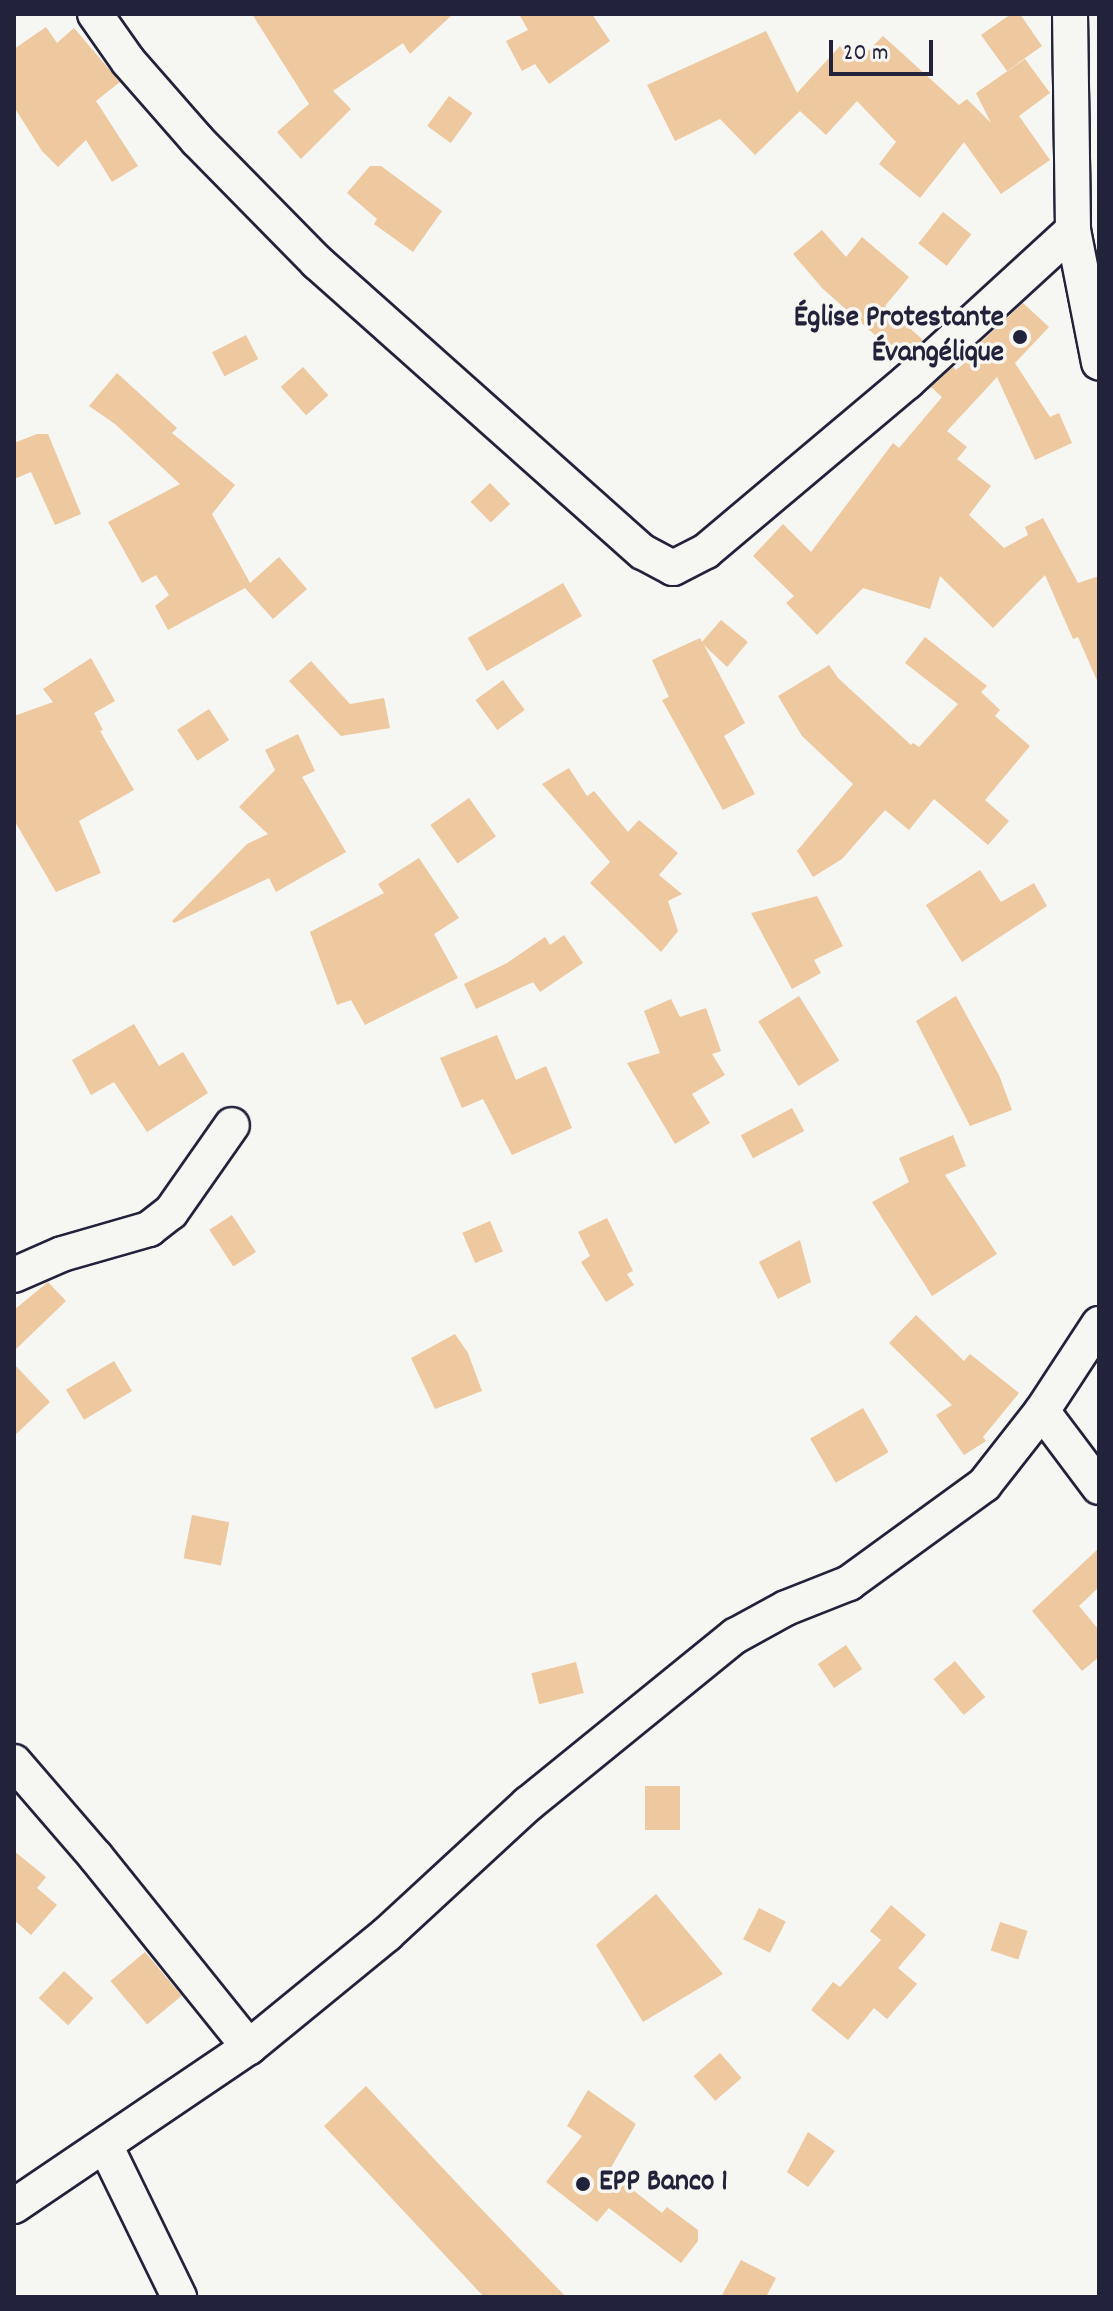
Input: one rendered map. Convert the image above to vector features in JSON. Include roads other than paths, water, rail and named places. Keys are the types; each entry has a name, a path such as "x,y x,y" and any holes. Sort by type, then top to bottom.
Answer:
{"street":[{"path":"95,14 128,61 198,141 317,262 643,552 673,568 706,551 896,392 1073,230"},
{"path":"1070,14 1073,230 1099,362"},
{"path":"14,1275 62,1254 149,1229 171,1212 232,1125"},
{"path":"14,2206 106,2147 249,2047 387,1934 551,1785 735,1636 786,1608 849,1583 984,1485 1042,1411 1099,1324"},
{"path":"1042,1411 1099,1487"},
{"path":"14,1762 96,1857 249,2047"},
{"path":"106,2147 179,2297"}],"place":[{"name":"Église Protestante Évangélique","path":"1020,337"},
{"name":"EPP Banco 1","path":"583,2184"}]}
